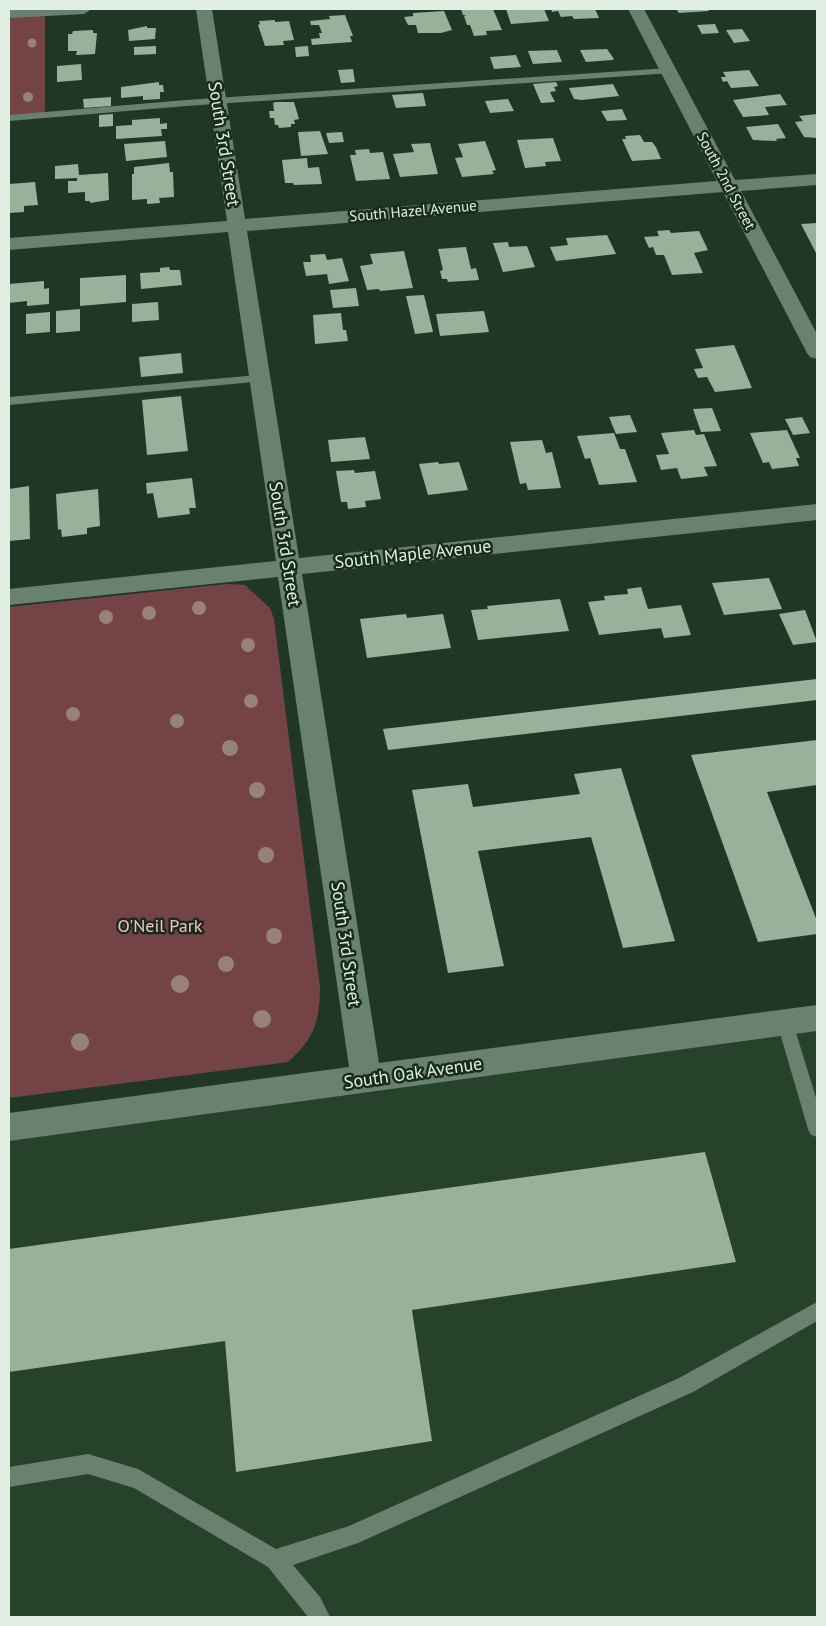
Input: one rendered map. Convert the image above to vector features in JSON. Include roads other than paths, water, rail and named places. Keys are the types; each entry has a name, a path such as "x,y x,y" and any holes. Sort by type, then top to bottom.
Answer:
{"street":[{"path":"9,13 84,9"},
{"name":"South 3rd Street","path":"204,9 366,1079"},
{"name":"South 2nd Street","path":"636,9 817,353"},
{"name":"South Hazel Avenue","path":"9,244 817,179"},
{"name":"South Maple Avenue","path":"9,596 817,512"},
{"name":"South Oak Avenue","path":"9,1127 817,1018"}],"lane":[{"path":"10,118 669,71"},
{"path":"9,401 260,379"},
{"path":"785,1023 817,1129"},
{"path":"275,1560 351,1536 686,1385 817,1311"},
{"path":"9,1478 88,1464 138,1479 275,1560 313,1604 319,1617"}],"park label":[{"name":"O'Neil Park","path":"160,926"}]}
